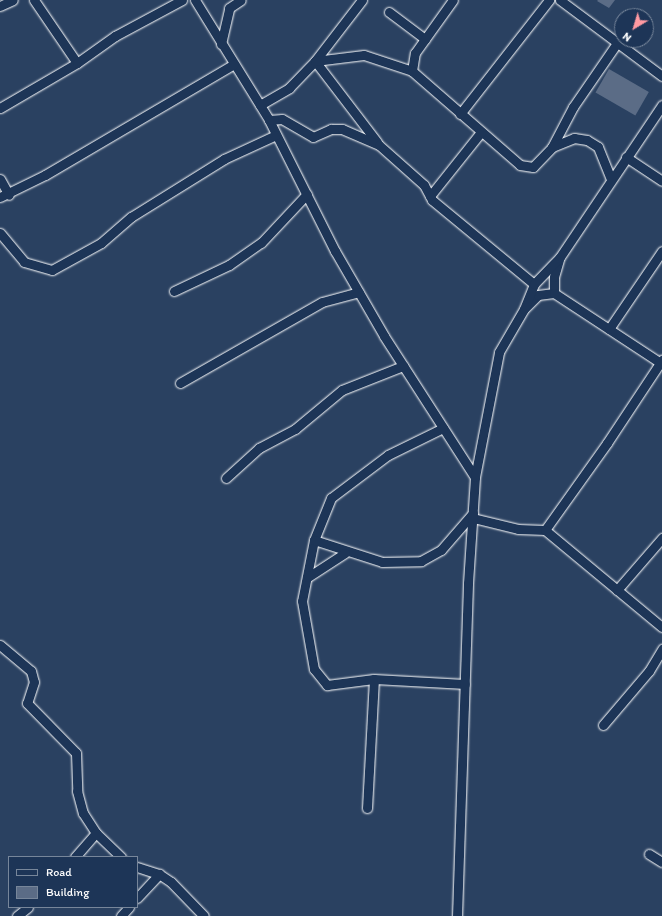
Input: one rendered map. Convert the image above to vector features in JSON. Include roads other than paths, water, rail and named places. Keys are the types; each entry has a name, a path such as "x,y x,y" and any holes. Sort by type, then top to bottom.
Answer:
{"street":[{"path":"0,6 14,0"},
{"path":"34,0 77,63"},
{"path":"0,108 77,63 115,36 182,0"},
{"path":"195,0 269,120 359,292 403,366 475,477"},
{"path":"221,44 228,8 240,0"},
{"path":"260,105 288,88 315,61 362,0"},
{"path":"412,71 415,53 453,0"},
{"path":"460,114 549,0"},
{"path":"560,0 614,41"},
{"path":"388,12 425,39"},
{"path":"315,61 364,55 412,71 480,132 520,165 527,167 540,162 552,147 573,107 614,47"},
{"path":"624,48 662,76"},
{"path":"315,61 379,145 424,185 430,196 534,284"},
{"path":"0,179 4,196 234,64"},
{"path":"457,916 465,684 475,477 499,352 524,309 534,284 560,257 662,105"},
{"path":"269,120 282,119 313,137 331,129 342,129 379,145"},
{"path":"430,196 480,132"},
{"path":"0,233 24,262 52,270 101,243 131,217 224,159 276,135"},
{"path":"552,147 574,138 587,140 598,147 611,180"},
{"path":"626,157 662,181"},
{"path":"174,291 229,265 261,243 307,194"},
{"path":"609,329 662,251"},
{"path":"554,293 554,277 560,257"},
{"path":"180,383 322,302 359,292"},
{"path":"524,309 538,295 554,293 661,362 608,443 545,530"},
{"path":"226,478 259,448 294,429 342,390 403,366"},
{"path":"443,428 388,454 354,478 331,498 314,540 308,577 303,591 303,612 314,669 320,680 327,685 344,685 374,679 465,684"},
{"path":"473,516 518,529 545,530 662,627"},
{"path":"314,540 345,552 382,562 421,561 441,550 473,516"},
{"path":"617,590 662,538"},
{"path":"308,577 345,552"},
{"path":"0,645 31,671 34,682 27,703 76,753 77,792 83,813 96,833 121,856"},
{"path":"603,725 649,671 662,649"},
{"path":"367,808 374,679"},
{"path":"76,856 96,833"},
{"path":"649,854 662,862"},
{"path":"138,867 159,874 171,882 204,916"},
{"path":"138,897 159,874"},
{"path":"17,916 27,908"},
{"path":"121,916 128,908"}]}
